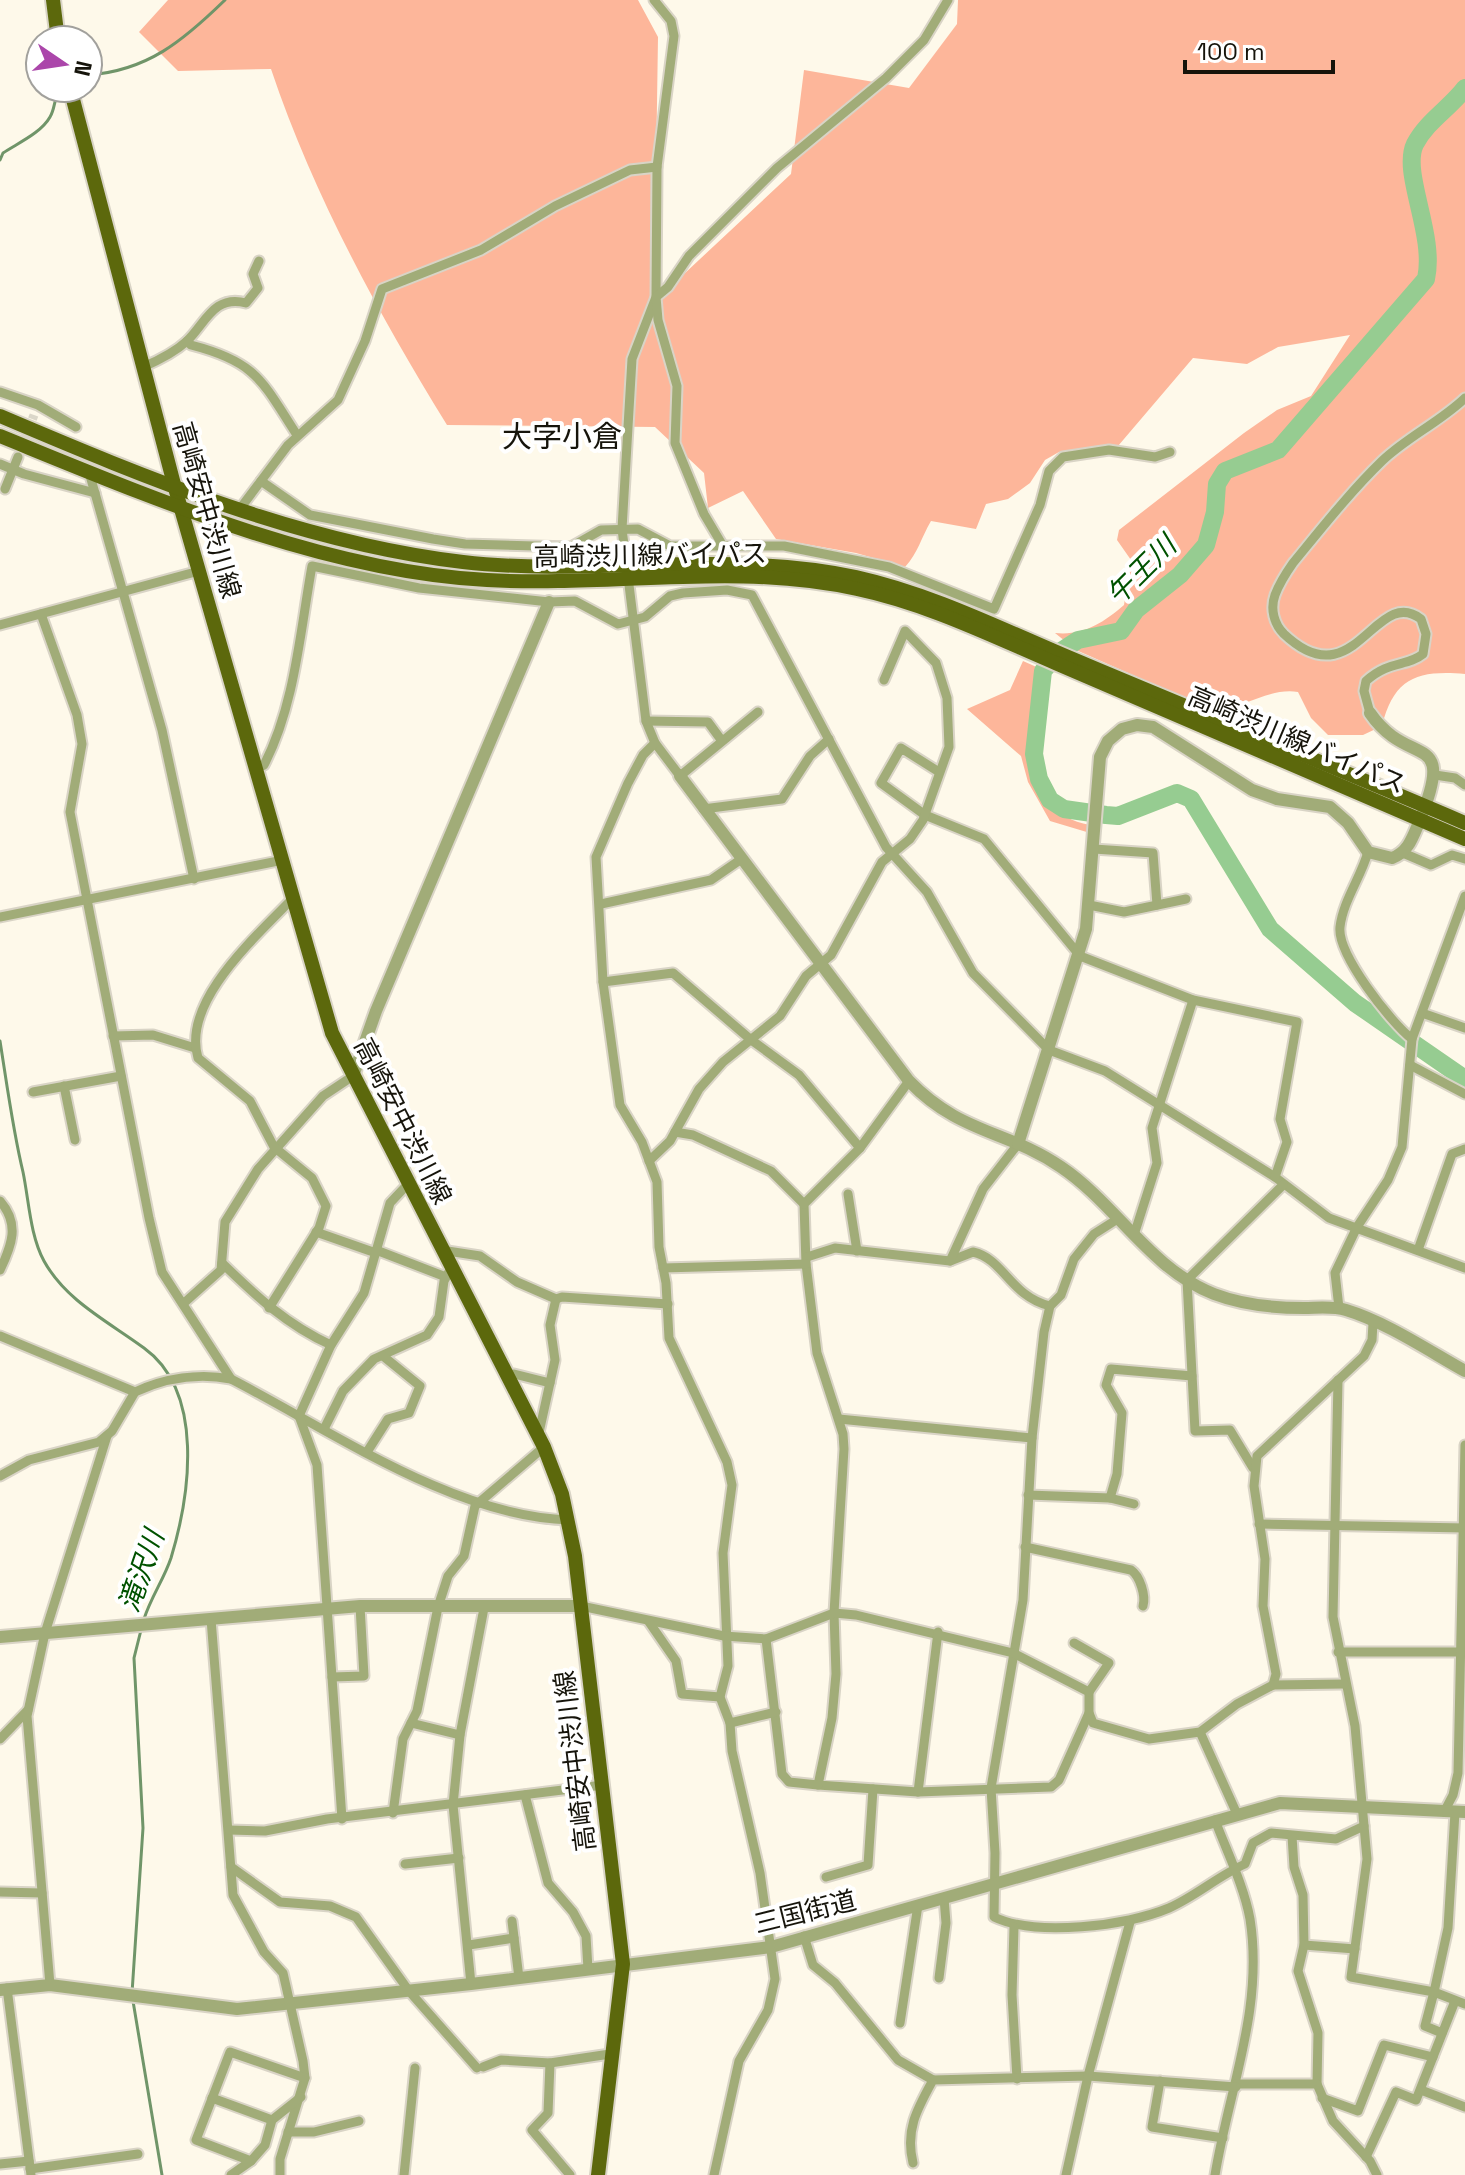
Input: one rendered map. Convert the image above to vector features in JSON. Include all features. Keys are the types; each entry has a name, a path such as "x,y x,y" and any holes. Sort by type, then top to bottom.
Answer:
{"main road":[{"path":"53,0 56,24"},
{"name":"高崎安中渋川線","path":"74,104 180,506 332,1033 441,1250 448,1273 541,1442 569,1520 623,1964 598,2175"},
{"name":"高崎渋川線バイパス","path":"0,416 175,488 239,510 344,538 463,562 626,572 749,574 813,580 881,594 983,632 1423,813 1465,823"},
{"name":"高崎渋川線バイパス","path":"0,436 229,524 340,555 425,574 490,581 626,572"},
{"name":"高崎渋川線バイパス","path":"1423,813 1465,839"}],"street":[{"path":"55,17 62,0"},
{"path":"654,0 671,21 674,36 657,167 658,320 677,386 675,443 704,514 723,546"},
{"path":"948,0 924,40 886,78 777,168 689,256 668,287 656,297 632,359 622,529 646,721 655,743 818,963 909,1081 943,1112 1050,1160 1084,1184 1116,1220 1187,1280 1211,1293 1253,1305 1339,1308 1465,1371"},
{"path":"239,510 297,435 338,400 365,341 382,289 481,250 555,206 630,170 657,167"},
{"path":"143,367 187,341 210,310 236,300 246,303 258,288 253,274 259,261"},
{"path":"187,341 191,345 236,358 259,376 297,435"},
{"path":"0,392 76,427"},
{"path":"1403,853 1423,813 1435,775 1429,757 1381,729 1370,713 1364,691 1366,681 1382,668 1411,661 1423,654 1426,634 1421,619 1414,614 1393,614 1337,655 1321,656 1304,653 1278,627 1272,611 1274,596 1293,563 1383,459 1438,422 1465,398"},
{"path":"261,481 295,507 328,520 465,544 571,547 593,532 622,529 648,532 670,546 784,546 862,560 912,575 994,609 1055,464 1063,457 1109,450 1155,457 1170,452"},
{"path":"5,489 18,457"},
{"path":"0,464 95,493"},
{"path":"89,472 162,730 194,879"},
{"path":"257,768 264,765 274,744 291,685 312,566 419,588 585,603 611,623 633,623 660,608 670,596 727,590 752,595 891,853 927,892 973,973 1049,1050 1105,1071 1275,1177 1329,1218 1465,1268"},
{"path":"0,625 199,571"},
{"path":"184,1303 210,1282 222,1263 225,1222 274,1147 323,1096 353,1076 381,998 549,602"},
{"path":"41,614 77,715 82,744 70,812 162,1272 231,1379"},
{"path":"649,1161 675,1132 699,1089 750,1039 780,1016 818,963 831,955 882,862 914,834 925,815 950,736 947,698 936,663 905,631 884,680"},
{"path":"680,776 758,712"},
{"path":"646,721 708,722 722,741"},
{"path":"950,1261 983,1189 1018,1144 1080,956 1089,905 1100,757 1108,741 1122,729 1137,725 1153,727 1252,790 1277,799 1330,807 1348,823 1368,852 1384,858 1403,853 1431,865 1452,855 1465,859"},
{"path":"702,809 782,799 810,756 829,739"},
{"path":"655,743 628,783 596,857 603,982 620,1105 657,1182 659,1247 668,1304 669,1338 727,1462 732,1485 723,1553 724,1636 728,1666 720,1697 730,1723 732,1751 760,1873 771,1947 773,1995 739,2061 714,2175"},
{"path":"939,772 901,748 881,783 925,815 984,839 1080,956 1193,1000 1297,1022 1280,1119 1287,1142 1275,1177"},
{"path":"1435,775 1455,778 1465,785"},
{"path":"1094,849 1153,853 1157,905"},
{"path":"1368,852 1343,917 1340,936 1390,1020 1412,1041"},
{"path":"0,917 283,860"},
{"path":"601,904 711,880 740,860"},
{"path":"1339,1308 1335,1273 1357,1227 1388,1180 1402,1147 1412,1041 1465,896"},
{"path":"269,1308 316,1232 326,1206 321,1190 312,1178 274,1147 250,1101 198,1058 195,1048 207,997 236,955 293,898"},
{"path":"1089,905 1124,912 1186,899"},
{"path":"603,982 673,973 750,1039 799,1075 860,1148"},
{"path":"1134,1235 1157,1163 1151,1136 1193,1000"},
{"path":"1422,1013 1465,1028"},
{"path":"113,1036 153,1035 195,1048"},
{"path":"1410,1064 1465,1094"},
{"path":"33,1092 121,1076"},
{"path":"804,1204 860,1148 909,1081"},
{"path":"64,1086 75,1140"},
{"path":"675,1132 693,1135 771,1171 804,1204 817,1353 839,1419 844,1449 834,1613 836,1674 832,1718 818,1785"},
{"path":"1418,1250 1452,1154 1465,1149"},
{"path":"342,1819 317,1465 299,1416 331,1345 364,1293 390,1203 407,1185"},
{"path":"1253,1468 1230,1430 1195,1431 1187,1280 1283,1185"},
{"path":"848,1194 857,1251"},
{"path":"0,1201 8,1211 14,1231 0,1270"},
{"path":"1116,1220 1094,1234 1083,1247 1074,1259 1061,1295 1050,1306 1032,1438 1023,1600 991,1788 994,1917 1014,1927 1130,1922 1172,1907 1245,1864 1253,1843 1271,1833 1336,1839 1364,1826"},
{"path":"316,1232 448,1273 439,1317 427,1335 374,1359 343,1391 324,1429"},
{"path":"663,1268 807,1260 835,1248 950,1261 965,1252 982,1254 1014,1288 1033,1302 1050,1306"},
{"path":"441,1250 480,1256 517,1282 556,1299 668,1304"},
{"path":"222,1263 269,1308 304,1332 331,1345"},
{"path":"393,1813 403,1739 417,1711 438,1607 448,1576 464,1556 478,1502 541,1442 555,1360 550,1325 556,1299"},
{"path":"1273,1685 1276,1674 1263,1606 1265,1559 1253,1468 1257,1456 1277,1435 1370,1348 1373,1323"},
{"path":"0,1336 135,1392"},
{"path":"367,1452 388,1419 409,1413 420,1386 383,1356"},
{"path":"1110,1498 1117,1474 1122,1413 1106,1385 1111,1369 1192,1376"},
{"path":"507,1377 514,1374 550,1383"},
{"path":"30,2168 4,1989 50,1985 28,1710 45,1633 107,1436 135,1392 189,1376 231,1379 367,1452 478,1502 544,1520 569,1520"},
{"path":"1338,1380 1333,1617 1344,1684 1355,1726 1367,1859 1351,1977 1434,1992 1460,2003 1442,2033 1416,2100 1396,2092 1366,2157"},
{"path":"839,1419 1032,1438"},
{"path":"0,1476 29,1460 88,1446 107,1436"},
{"path":"1442,2033 1425,2026 1448,1928 1463,1652 1465,1445"},
{"path":"1028,1495 1110,1498 1134,1504"},
{"path":"1259,1524 1464,1528"},
{"path":"1025,1547 1131,1570 1136,1573 1145,1599 1143,1606"},
{"path":"332,1677 364,1676 360,1606"},
{"path":"0,1637 360,1606 581,1606 724,1636 766,1639 834,1613 938,1632 1013,1653 1089,1692"},
{"path":"471,1984 453,1805 460,1735 484,1608"},
{"path":"211,1619 233,1895 264,1952 283,1973 305,2078 288,2132 280,2175"},
{"path":"649,1622 676,1661 682,1694 720,1697"},
{"path":"918,1792 938,1632"},
{"path":"766,1639 782,1774 789,1782 918,1792 1056,1785 1089,1713"},
{"path":"1074,1643 1109,1663 1089,1692 1089,1713 1093,1723 1149,1739 1200,1732 1237,1704 1273,1685 1344,1684"},
{"path":"1338,1652 1463,1652"},
{"path":"0,1739 28,1710"},
{"path":"730,1723 776,1712"},
{"path":"411,1723 460,1735"},
{"path":"1200,1732 1237,1814"},
{"path":"229,1830 265,1831 603,1785"},
{"path":"826,1877 868,1865 873,1789"},
{"path":"525,1795 548,1883 573,1912 586,1936 588,1969"},
{"name":"三国街道","path":"50,1985 103,1989 144,1999 237,2009 471,1984 771,1947 1215,1820 1295,1801 1455,1812"},
{"path":"1215,1820 1249,1916 1253,1945 1249,2030 1215,2175"},
{"path":"1292,1836 1294,1867 1303,1895 1304,1945 1298,1971 1318,2033 1317,2084 1339,2130 1366,2157 1377,2175"},
{"path":"405,1864 459,1858"},
{"path":"231,1867 280,1902 330,1906 356,1917 409,1991 480,2068 501,2060 550,2063 610,2054"},
{"path":"0,1892 42,1893"},
{"path":"939,1978 946,1923 944,1898"},
{"path":"900,2023 918,1905"},
{"path":"512,1921 519,1978"},
{"path":"1066,2175 1088,2076 1130,1922"},
{"path":"1014,1927 1012,1995 1017,2079"},
{"path":"804,1936 813,1965 835,1983 898,2060 933,2080 1088,2076 1236,2086 1317,2084"},
{"path":"469,1945 514,1938"},
{"path":"1304,1945 1355,1949"},
{"path":"1322,2098 1358,2111 1384,2045 1433,2057"},
{"path":"251,2161 196,2140 230,2052 305,2078"},
{"path":"550,2063 548,2113 532,2130 570,2175"},
{"path":"404,2175 415,2068"},
{"path":"913,2163 908,2143 914,2114 933,2080"},
{"path":"1160,2081 1152,2127 1223,2138"},
{"path":"1421,2090 1465,2107"},
{"path":"231,2175 251,2161 265,2145 272,2120 301,2097"},
{"path":"212,2098 272,2120"},
{"path":"288,2132 314,2132 359,2121"},
{"path":"0,2164 30,2168 138,2154"}],"shaded area":[{"path":"168,0 638,0 658,37 654,302 791,174 804,70 909,88 957,24 958,0 1465,0 1465,674 1433,674 1410,680 1393,697 1382,726 1363,735 1328,735 1311,718 1298,692 1276,693 1232,707 1210,709 1076,650 1055,633 1092,627 1124,605 1131,560 1117,540 1119,530 1244,433 1277,410 1311,396 1350,335 1278,347 1247,364 1193,358 1118,446 1059,452 1045,460 1030,483 1008,499 986,504 976,529 931,521 905,567 856,553 776,539 743,491 708,508 704,473 655,427 447,425 396,340 349,252 307,162 271,69 178,71 139,32"},
{"path":"1023,661 1041,669 1032,714 1031,739 1039,784 1050,803 1066,817 1090,825 1090,833 1050,821 1028,782 1021,756 967,709 1010,690"}],"waterway":[{"path":"104,73 128,67 163,51 179,41 225,0"},
{"name":"午王川","path":"1465,88 1426,128 1415,144 1412,156 1412,171 1427,243 1426,279 1278,450 1225,471 1217,484 1215,512 1206,545 1180,575 1136,610 1121,631 1078,640 1058,653 1043,671 1034,754 1039,779 1050,800 1064,809 1118,816 1177,793 1191,799 1270,929 1355,1003 1465,1079"},
{"path":"0,160 3,153 46,123 54,104"},
{"name":"滝沢川","path":"0,1041 39,1251 64,1288 144,1348 163,1367 177,1391 184,1417 188,1446 187,1475 178,1533 168,1566 144,1619"},
{"name":"滝沢川","path":"132,1993 143,1828 134,1658 141,1630"},
{"name":"滝沢川","path":"133,2001 162,2175"}],"tunnel":[{"path":"18,457 34,415"}],"district":[{"name":"大字小倉","path":"562,437"}]}
